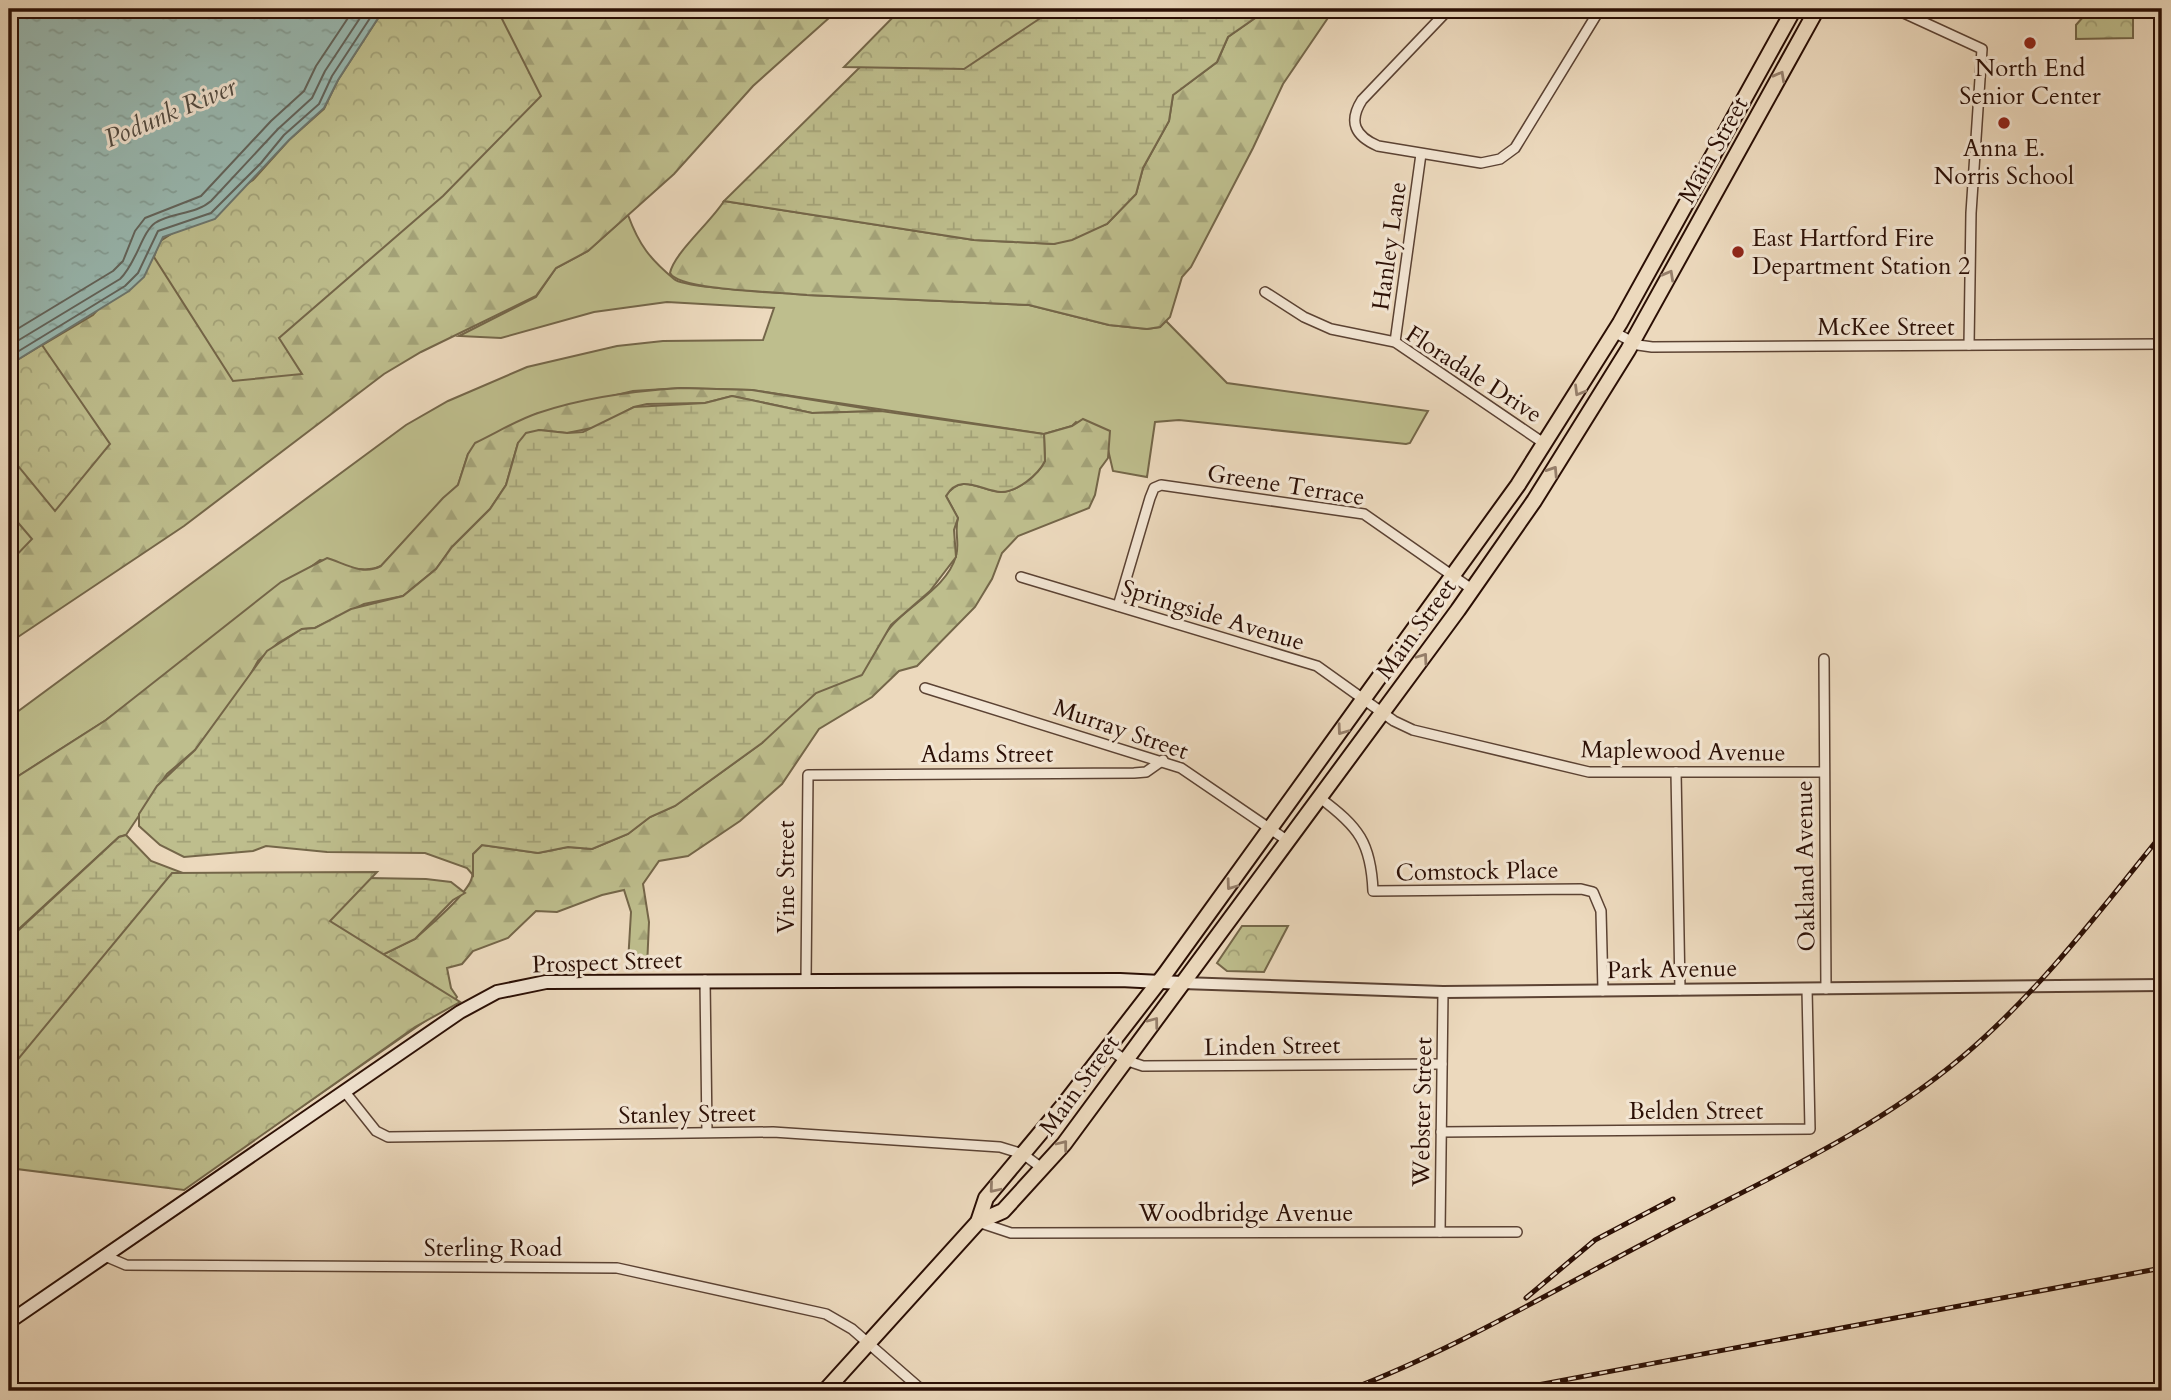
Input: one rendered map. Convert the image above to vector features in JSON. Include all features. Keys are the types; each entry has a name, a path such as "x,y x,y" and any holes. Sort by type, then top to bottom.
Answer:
{"highway":[{"name":"Main Street","path":"825,1391 978,1222 986,1198 1159,982 1455,577 1545,444 1614,332 1794,9"},
{"name":"Main Street","path":"978,1222 1003,1211 1043,1169 1473,590 1548,480 1632,342 1817,9"},
{"path":"1671,229 1689,239"}],"main road":[{"name":"Prospect Street","path":"9,1322 474,1003 506,989 546,982 705,980 1182,983"}],"street":[{"path":"1449,9 1362,100 1353,114 1354,129 1365,141 1378,146 1481,163 1500,159 1515,148 1600,9"},
{"path":"1895,9 1982,49 1970,213 1969,345"},
{"name":"Hanley Lane","path":"1395,342 1421,154"},
{"name":"Floradale Drive","path":"1265,292 1304,317 1331,329 1395,342 1545,444"},
{"name":"McKee Street","path":"1614,332 1632,342 1650,347 2162,344"},
{"name":"Greene Terrace","path":"1118,606 1154,488 1171,486 1364,514 1473,590"},
{"name":"Springside Avenue","path":"1021,577 1317,666 1383,713"},
{"name":"Oakland Avenue","path":"1824,659 1826,989"},
{"name":"Murray Street","path":"925,688 1163,760 1199,777 1287,841"},
{"name":"Maplewood Avenue","path":"1383,713 1413,730 1576,770 1823,772"},
{"name":"Adams Street","path":"808,775 1134,773 1146,772 1163,760"},
{"path":"1676,772 1680,990"},
{"name":"Vine Street","path":"806,980 808,775"},
{"name":"Comstock Place","path":"1320,798 1342,816 1367,847 1373,891 1581,889 1593,892 1601,911 1603,991"},
{"path":"705,980 707,1132"},
{"name":"Park Avenue","path":"1182,983 1444,992 2162,985"},
{"name":"Belden Street","path":"1441,1132 1810,1129 1807,989"},
{"name":"Webster Street","path":"1440,1232 1444,992"},
{"name":"Linden Street","path":"1108,1048 1125,1060 1146,1066 1442,1063"},
{"name":"Stanley Street","path":"345,1092 376,1131 388,1137 707,1132 799,1134 1000,1147 1023,1154 1043,1169"},
{"name":"Woodbridge Avenue","path":"978,1222 1011,1233 1517,1232"},
{"name":"Sterling Road","path":"105,1256 126,1265 617,1268 826,1314 844,1323 923,1391"}],"green space":[{"path":"384,9 839,9 753,86 674,174 588,251 556,268 536,296 421,352 384,374 184,526 9,643 9,365 93,315 159,242 222,213 330,99 338,80"},
{"path":"384,9 497,9 541,96 443,196 279,338 302,374 233,381 154,257 159,242 253,180 289,140 324,109 338,80"},
{"path":"901,9 1054,9 964,69 844,67"},
{"path":"919,9 1268,9 1228,37 1217,62 1173,95 1169,121 1143,168 1136,194 1107,224 1072,240 1054,244 974,240 724,201"},
{"path":"1268,9 1334,9 1283,84 1191,267 1182,277 1170,317 1160,327 1147,329 1109,325 1029,305 733,290 692,284 677,279 670,273 678,256 724,201 974,240 1054,244 1107,224 1136,194 1143,168 1169,121 1173,95 1217,62 1228,37"},
{"path":"2090,9 2133,9 2133,38 2076,39 2076,25"},
{"path":"628,215 636,235 652,258 674,279 682,282 715,288 807,295 1029,305 1109,325 1147,329 1160,327 1166,321 1227,383 1428,411 1410,443 1406,444 1179,420 1155,422 1147,477 1113,471 1107,445 1076,422 1072,426 1044,434 752,390 681,388 633,391 536,414 468,454 458,485 381,566 359,569 320,560 106,720 9,782 9,718 406,425 448,401 527,367 617,346 663,341 763,340 774,308 667,302 594,312 501,338 459,336 536,297 556,268 588,251"},
{"path":"42,345 110,444 55,511 9,455 9,365"},
{"path":"681,388 752,390 881,411 812,413 732,396 705,403 647,404 634,407 597,427 567,433 539,430 518,443 506,485 490,509 452,547 436,569 403,596 364,604 315,628 302,629 278,643 258,661 245,684 195,750 167,774 126,835 119,837 9,938 9,782 106,720 281,582 327,558 360,569 381,566 458,485 468,454 475,443 522,419 556,407 609,396"},
{"path":"732,396 812,413 881,411 1044,434 1045,461 1026,482 1014,489 1001,492 965,484 958,485 946,496 958,518 954,530 956,557 930,591 891,625 862,675 816,693 762,743 675,806 650,817 628,834 592,849 568,847 538,853 482,845 473,854 473,875 467,868 425,853 327,852 266,846 253,851 184,857 160,845 139,826 139,814 157,786 195,750 267,651 302,629 315,628 351,609 403,596 436,569 452,547 490,509 506,485 518,443 526,433 539,430 583,432 634,407 705,403"},
{"path":"1083,419 1110,431 1108,458 1100,469 1095,495 1089,508 1018,536 1002,553 992,579 975,607 917,666 899,671 872,697 819,729 782,784 740,821 688,856 659,861 643,884 649,922 647,967 628,963 631,912 624,890 602,895 557,912 536,911 508,938 473,951 462,964 447,968 451,988 457,997 454,1001 264,1133 9,1137 415,939 464,892 472,877 473,854 482,845 538,853 568,847 592,849 628,834 650,817 675,806 762,743 794,711 884,636 901,616 943,579 951,568 957,551 958,518 946,496 952,489 965,484 1001,492 1020,486 1032,477 1045,461 1044,434 1072,426"},
{"path":"9,512 32,539 9,563"},
{"path":"126,835 151,861 188,875 426,879 451,882 465,893 453,900 415,939 9,1137 9,939 119,837"},
{"path":"377,872 330,921 460,1002 415,1027 184,1190 9,1168 9,1070 172,873"},
{"path":"1242,926 1288,926 1264,972 1227,971 1217,963"}],"water":[{"name":"Podunk River","path":"9,9 384,9 338,80 324,108 289,140 215,219 163,237 144,277 129,291 9,365"}],"railway":[{"path":"1346,1391 1426,1357 1504,1318 1814,1155 1891,1110 1962,1057 2017,1006 2091,922 2162,834"},
{"path":"1526,1298 1595,1240 1673,1199"},
{"path":"1505,1391 2162,1268"}],"place":[{"name":"North End Senior Center","path":"2030,43"},
{"name":"Anna E. Norris School","path":"2004,123"},
{"name":"East Hartford Fire Department Station 2","path":"1738,252"}]}
